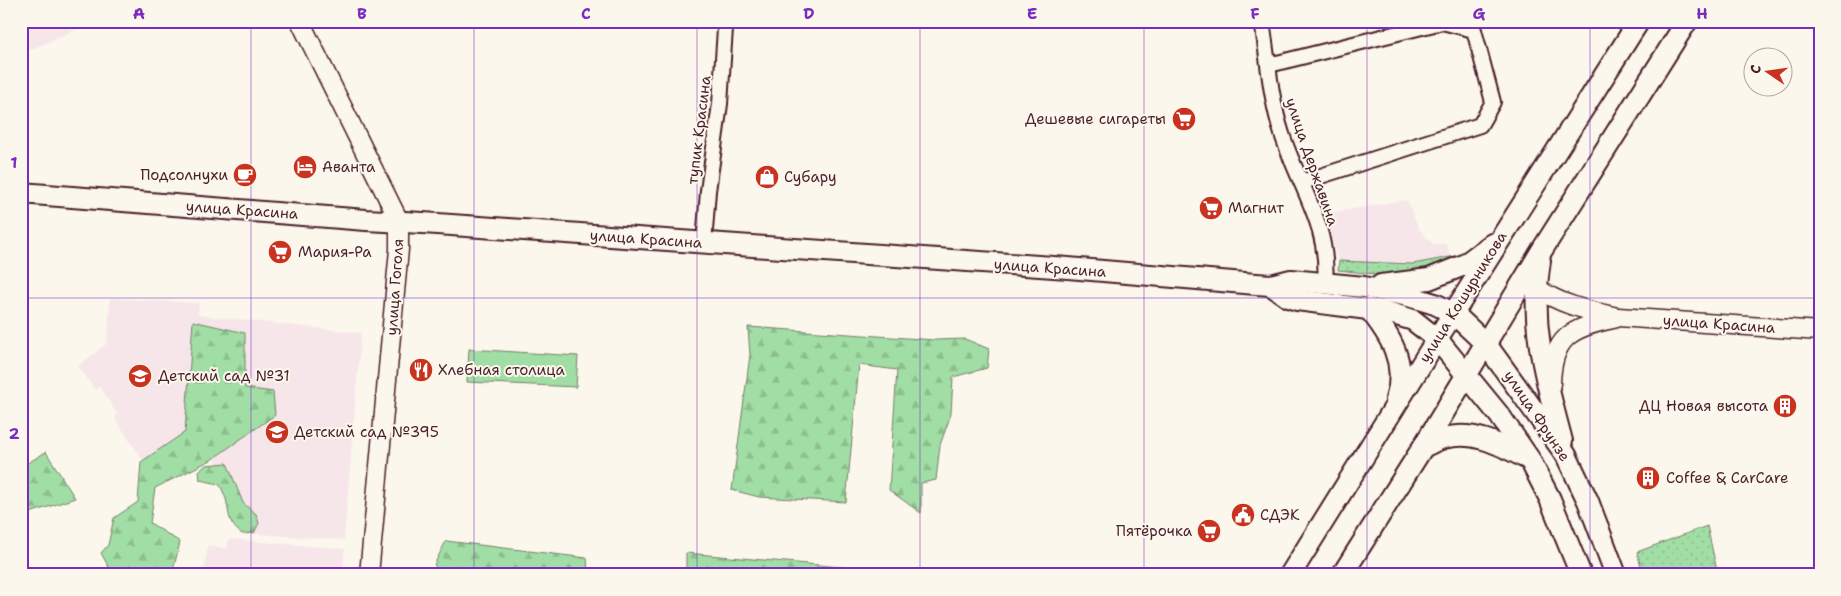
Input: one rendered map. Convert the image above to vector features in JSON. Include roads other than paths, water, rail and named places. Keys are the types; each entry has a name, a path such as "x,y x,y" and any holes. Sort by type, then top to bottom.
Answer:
{"main road":[{"name":"улица Кошурникова","path":"1290,575 1453,313 1639,21"},
{"path":"1342,575 1423,447 1542,250 1687,21"},
{"name":"улица Красина","path":"21,193 1271,285 1291,280 1364,287 1408,296 1435,304 1453,313"},
{"path":"1364,287 1430,279 1464,265 1502,237"},
{"path":"1542,250 1536,287 1541,362 1566,455"},
{"name":"улица Красина","path":"1271,285 1288,297 1297,300 1368,308 1413,320 1437,339"},
{"path":"1368,308 1385,329 1397,354 1401,385 1392,412"},
{"name":"улица Фрунзе","path":"1453,313 1486,344 1566,455 1588,501 1616,575"},
{"name":"улица Фрунзе","path":"1437,339 1500,416 1530,460 1550,499 1582,575"},
{"path":"1423,447 1445,438 1476,436 1506,447 1530,460"}],"street":[{"name":"улица Гоголя","path":"300,21 399,221 399,249 369,575"},
{"name":"тупик Красина","path":"704,243 708,191 720,104 725,29 728,21"},
{"name":"улица Державина","path":"1262,21 1272,98 1280,126 1317,219 1324,248 1325,283"},
{"path":"1269,65 1442,22 1474,30 1493,102 1480,125 1302,182"},
{"name":"улица Красина","path":"1536,287 1558,300 1587,310 1618,317 1820,331"},
{"name":"улица Красина","path":"1550,395 1551,368 1555,354 1570,334 1584,325 1618,317"}],"place":[{"name":"Дешевые сигареты","path":"1184,119"},
{"name":"Аванта","path":"305,167"},
{"name":"Подсолнухи","path":"245,175"},
{"name":"Субару","path":"767,177"},
{"name":"Магнит","path":"1211,208"},
{"name":"Мария-Ра","path":"280,252"},
{"name":"Хлебная столица","path":"421,370"},
{"name":"Детский сад №31","path":"140,376"},
{"name":"ДЦ Новая высота","path":"1785,406"},
{"name":"Детский сад №395","path":"277,432"},
{"name":"Coffee & CarCare","path":"1648,478"},
{"name":"СДЭК","path":"1243,515"},
{"name":"Пятёрочка","path":"1209,531"}]}
